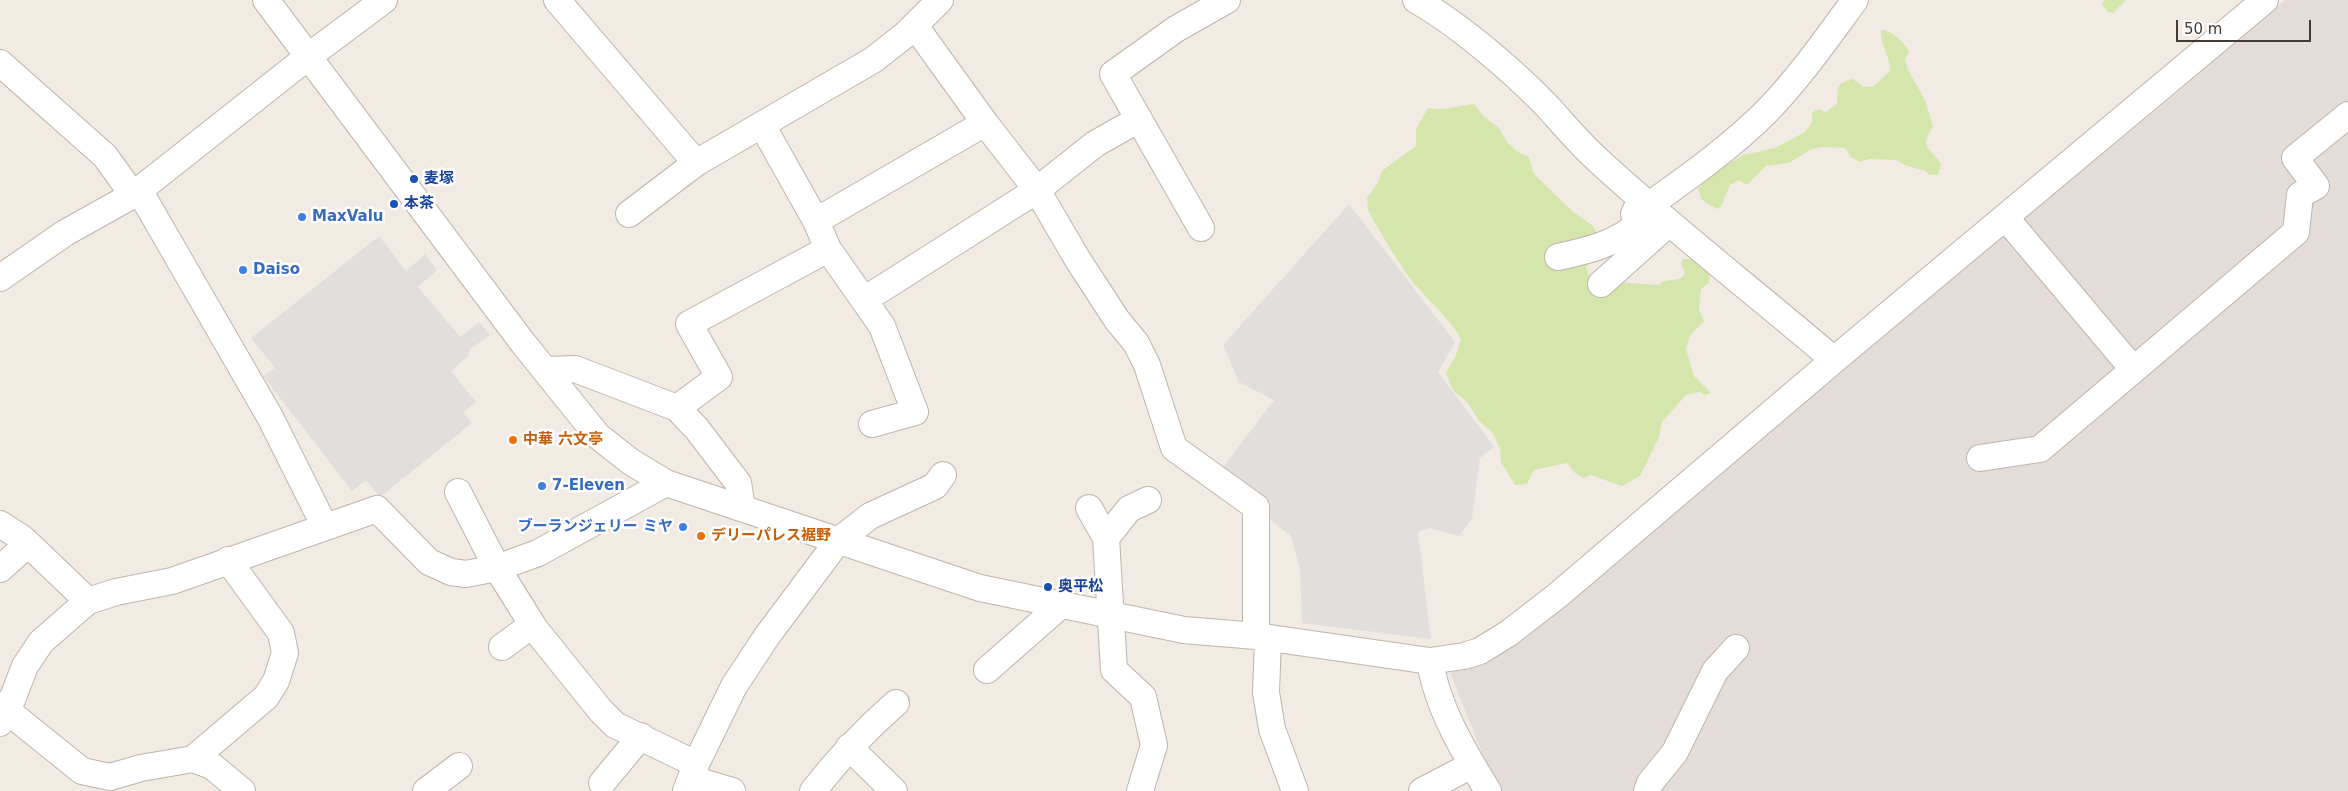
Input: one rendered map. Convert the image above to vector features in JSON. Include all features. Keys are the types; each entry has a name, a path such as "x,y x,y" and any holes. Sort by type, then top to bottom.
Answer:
{"street":[{"path":"266,0 545,370 598,436 631,462 666,483 687,492 742,507 980,588 1184,630 1262,637 1430,661 1464,656 1480,651 1558,595 1834,360 2265,0"},
{"path":"0,278 65,233 136,193 309,56 384,0"},
{"path":"557,0 696,163"},
{"path":"629,214 696,163 873,60 915,26 940,0"},
{"path":"1201,228 1113,74 1176,29 1227,0"},
{"path":"1416,0 1434,10 1510,71 1587,150 1644,202 1834,360"},
{"path":"1558,257 1597,247 1633,228 1638,224 1634,214 1644,202 1710,162 1767,111 1783,94 1855,0"},
{"path":"915,26 985,123 1037,190 1078,260 1117,320 1136,343 1147,364 1174,448 1256,507 1266,692 1272,729 1295,791"},
{"path":"0,63 105,156 136,193 270,417 325,527"},
{"path":"1980,458 2040,449 2296,232 2300,195 2316,186 2295,158 2348,115"},
{"path":"864,300 1037,190 1096,144 1139,119"},
{"path":"816,221 985,123"},
{"path":"762,125 816,221 828,248 882,326 915,412 872,424"},
{"path":"2005,217 2133,369"},
{"path":"1601,284 1670,223"},
{"path":"677,408 718,377 689,324 828,248"},
{"path":"545,370 575,369 677,408 697,429 738,483 742,507"},
{"path":"692,778 734,686 767,636 838,541 870,516 934,486 943,475"},
{"path":"242,791 212,766 193,759 83,781 3,713 26,666 41,642 88,601 116,592 172,581 377,509 429,562 451,572 466,574 497,568 538,553 666,483"},
{"path":"458,492 497,568 532,624 601,711 615,725 641,736 692,778 732,791"},
{"path":"1106,538 1128,509 1148,500"},
{"path":"1089,508 1106,538 1109,616 1114,670 1143,697 1154,745 1140,791"},
{"path":"0,524 28,544 88,601"},
{"path":"0,569 28,544"},
{"path":"193,759 266,697 276,681 285,653 285,644 281,634 228,560"},
{"path":"987,670 1061,606"},
{"path":"502,647 532,624"},
{"path":"1647,791 1650,782 1675,752 1715,671 1736,648"},
{"path":"1430,661 1434,686 1472,765 1488,791"},
{"path":"813,791 849,747 896,703"},
{"path":"602,783 641,736"},
{"path":"849,747 894,791"},
{"path":"1422,791 1472,765"},
{"path":"426,791 459,766"}],"shaded area":[{"path":"2285,0 2348,0 2348,791 1502,791 1489,770 1450,673 1487,663 1547,620 1833,375 2168,100"},
{"path":"1349,204 1455,342 1438,372 1494,447 1480,458 1472,519 1459,536 1430,528 1418,532 1431,639 1302,623 1300,570 1291,536 1215,478 1274,400 1239,382 1223,345"},
{"path":"379,236 406,271 425,254 437,270 418,287 460,337 479,322 490,335 469,350 468,356 451,371 476,402 463,412 472,423 380,497 366,480 352,491 263,376 275,368 251,338"}],"green space":[{"path":"2104,0 2126,0 2113,13 2108,12 2102,4"},
{"path":"1881,30 1890,32 1898,38 1905,45 1909,53 1905,58 1907,68 1925,100 1933,126 1926,144 1941,164 1938,175 1930,175 1925,171 1907,166 1896,160 1869,159 1860,162 1851,157 1845,148 1821,147 1810,150 1789,163 1766,166 1747,185 1739,180 1730,185 1721,207 1717,209 1702,200 1698,189 1706,178 1743,155 1775,148 1805,132 1812,122 1812,113 1818,109 1826,112 1837,104 1840,84 1853,79 1863,87 1874,86 1890,71"},
{"path":"1474,104 1484,117 1499,128 1507,142 1518,152 1529,157 1534,174 1573,212 1593,226 1598,237 1595,258 1586,267 1593,289 1618,282 1659,285 1664,281 1680,279 1685,274 1681,265 1683,259 1698,262 1710,273 1709,283 1701,289 1699,309 1704,321 1690,336 1686,349 1694,376 1711,393 1705,395 1699,392 1686,395 1662,422 1659,437 1640,476 1622,486 1591,475 1584,478 1575,473 1567,463 1534,470 1527,484 1515,485 1501,462 1500,449 1493,433 1479,421 1468,403 1452,389 1446,373 1456,355 1461,339 1450,322 1409,277 1368,211 1367,198 1377,184 1382,171 1416,146 1416,129 1428,108 1446,109"}],"place":[{"name":"麦塚","path":"414,179"},
{"name":"本茶","path":"394,204"},
{"name":"MaxValu","path":"302,217"},
{"name":"Daiso","path":"243,270"},
{"name":"中華 六文亭","path":"513,440"},
{"name":"7-Eleven","path":"542,486"},
{"name":"ブーランジェリー ミヤ","path":"683,527"},
{"name":"デリーパレス裾野","path":"701,536"},
{"name":"奥平松","path":"1048,587"}]}
